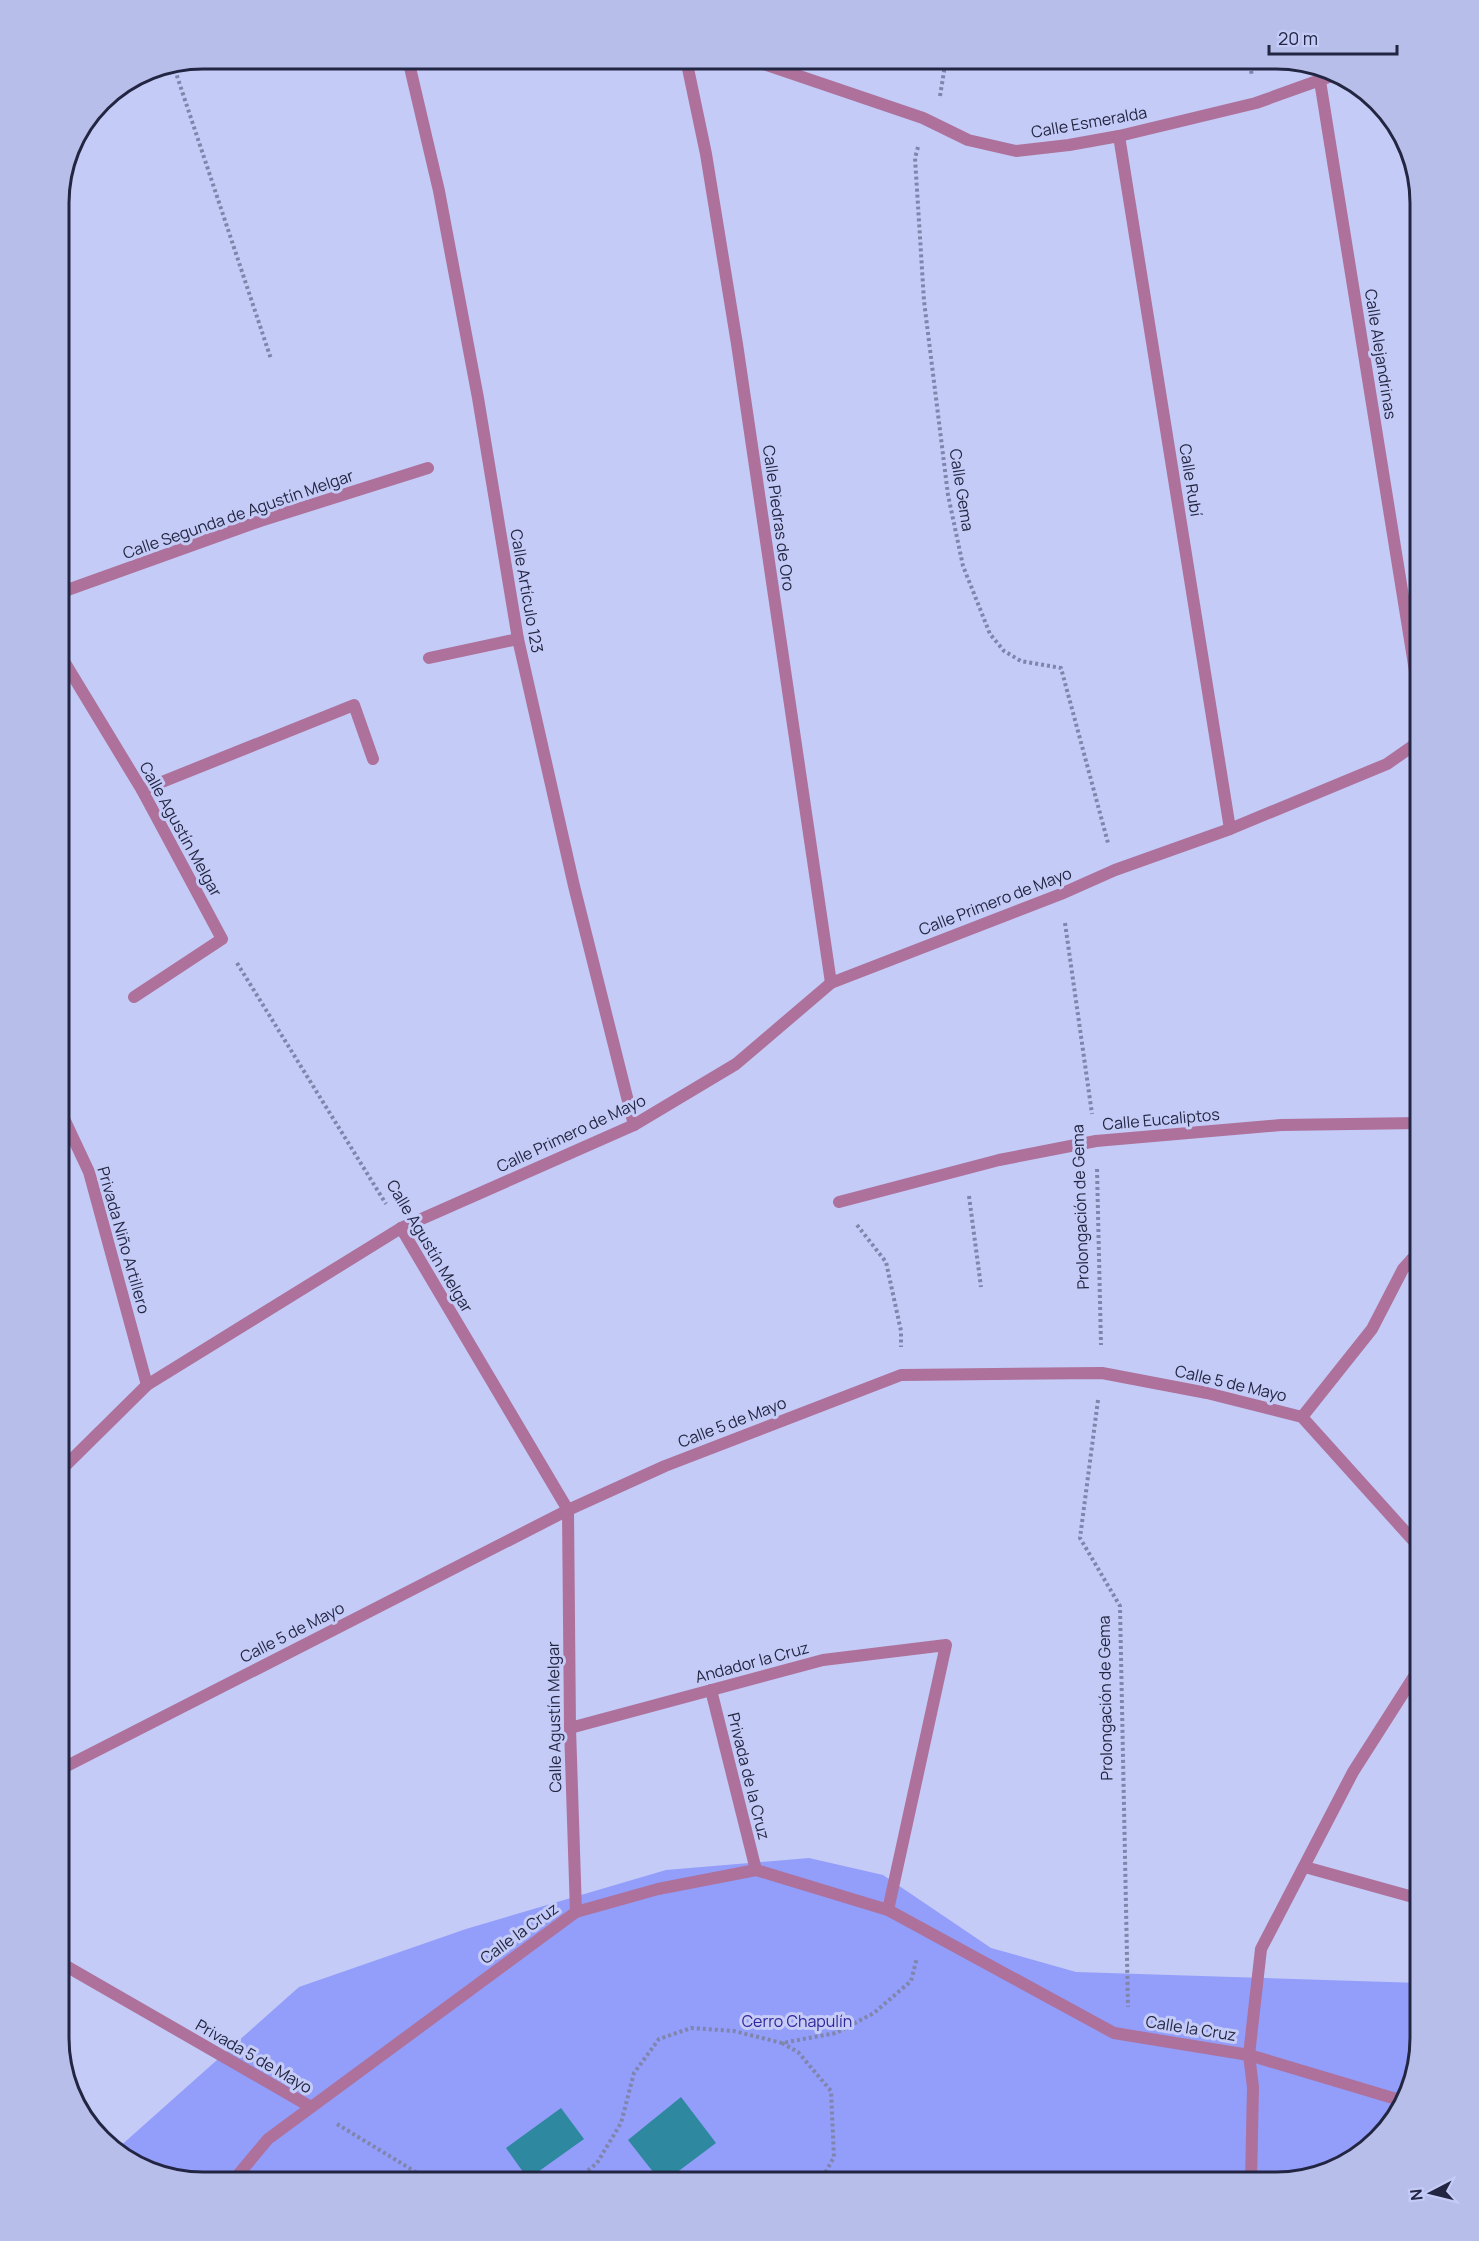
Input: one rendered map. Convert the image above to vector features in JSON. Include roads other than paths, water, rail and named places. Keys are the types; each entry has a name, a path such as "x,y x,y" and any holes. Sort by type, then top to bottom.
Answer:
{"street":[{"name":"Calle Artículo 123","path":"411,69 439,191 476,386 518,639 574,886 634,1125"},
{"name":"Calle Piedras de Oro","path":"688,69 706,154 737,344 831,983"},
{"name":"Calle Esmeralda","path":"778,69 927,120 968,140 1016,151 1119,136 1256,103 1325,79"},
{"name":"Calle Alejandrinas","path":"1320,81 1410,640"},
{"name":"Calle Rubí","path":"1119,136 1230,829"},
{"name":"Calle Segunda de Agustín Melgar","path":"69,589 260,521 429,468"},
{"path":"429,658 518,639"},
{"name":"Calle Agustín Melgar","path":"69,670 142,790 222,939 134,997"},
{"path":"142,790 354,705 373,759"},
{"name":"Calle Primero de Mayo","path":"69,1462 147,1384 401,1228 634,1125 736,1064 831,983 1061,894 1116,870 1230,829 1387,764 1410,748"},
{"name":"Calle Eucaliptos","path":"838,1202 999,1160 1096,1141 1281,1125 1410,1123"},
{"name":"Privada Niño Artillero","path":"69,1129 89,1172 147,1384"},
{"name":"Calle Agustín Melgar","path":"401,1228 568,1510 570,1728 576,1912"},
{"path":"1302,1417 1372,1329 1403,1269 1410,1261"},
{"name":"Calle 5 de Mayo","path":"69,1764 568,1510 665,1466 901,1375 1102,1373 1207,1393 1302,1417 1410,1537"},
{"name":"Andador la Cruz","path":"570,1728 823,1660 946,1645 888,1910"},
{"path":"1251,2172 1253,2087 1249,2055 1262,1949 1353,1772 1410,1683"},
{"name":"Privada de la Cruz","path":"711,1689 756,1870"},
{"path":"1305,1867 1410,1896"},
{"name":"Calle la Cruz","path":"240,2172 268,2139 576,1912 658,1888 756,1870 888,1910 1114,2033 1249,2055 1395,2099"},
{"name":"Privada 5 de Mayo","path":"69,1968 311,2107"}],"park label":[{"name":"Cerro Chapulín","path":"797,2021"}]}
